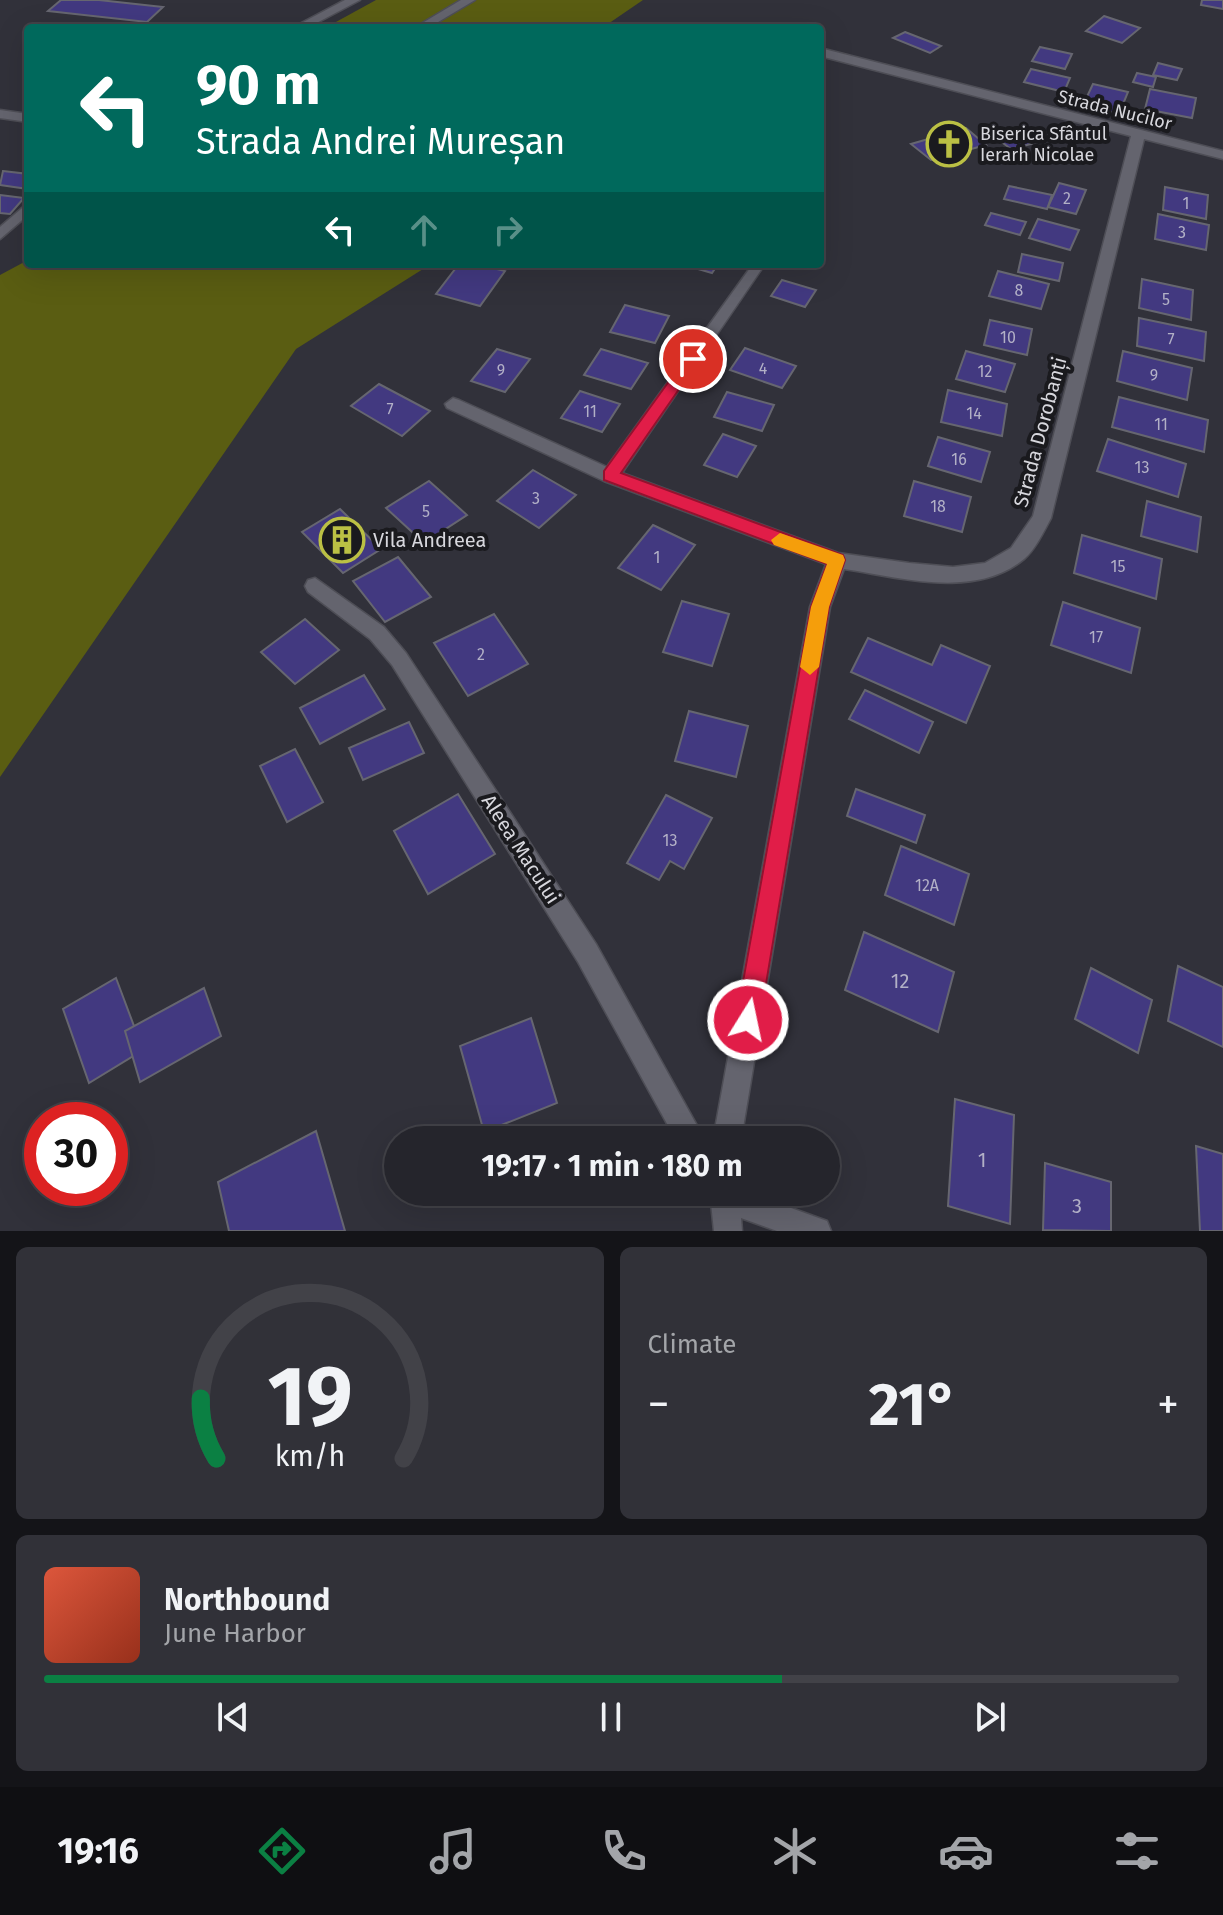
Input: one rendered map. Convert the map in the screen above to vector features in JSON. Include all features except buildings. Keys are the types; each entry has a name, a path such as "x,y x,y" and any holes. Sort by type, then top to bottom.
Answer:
{"street":[{"path":"306,24 354,0"},
{"path":"427,24 469,0"},
{"name":"Strada Nucilor","path":"824,53 1223,155"},
{"path":"0,114 24,117"},
{"name":"Strada Dorobanți","path":"453,404 610,476 837,560 953,575 989,570 1018,553 1042,518 1138,135"},
{"path":"0,235 24,211"},
{"path":"610,476 758,268"},
{"path":"729,1126 820,607 837,560"},
{"name":"Aleea Macului","path":"315,586 377,633 399,659 587,953 683,1126"},
{"path":"725,1206 728,1231"},
{"path":"753,1206 817,1231"}],"shaded area":[{"path":"376,0 643,0 608,24 332,24"},
{"path":"24,262 24,268 425,268 296,349 0,777 0,275"}],"slow traffic":[{"path":"780,540 837,560 820,607 810,667"}],"place":[{"name":"Biserica Sfântul Ierarh Nicolae","path":"949,144"},
{"name":"Vila Andreea","path":"342,540"}],"route":[{"path":"693,359 610,476 837,560 820,607 748,1020"}]}
